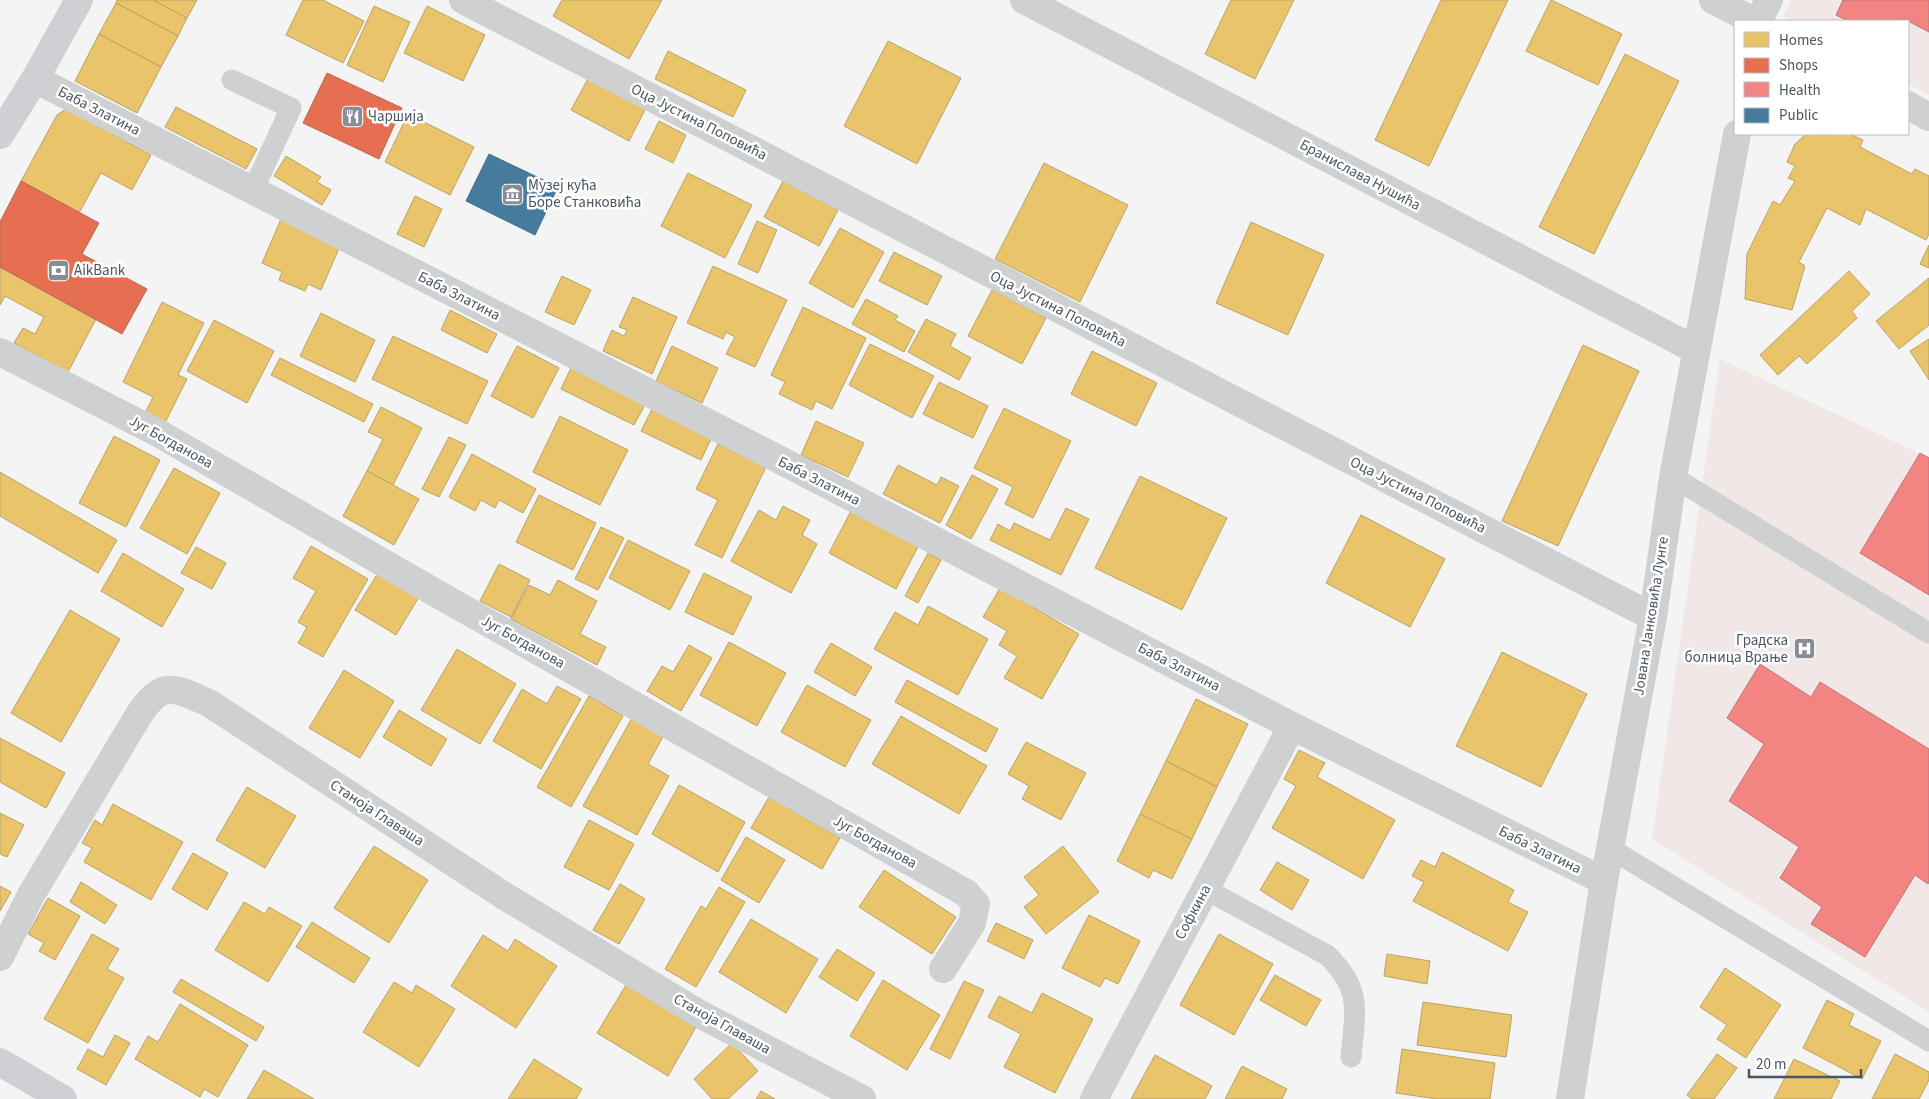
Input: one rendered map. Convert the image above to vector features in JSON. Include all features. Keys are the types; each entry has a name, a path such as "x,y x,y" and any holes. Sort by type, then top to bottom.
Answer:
{"street":[{"path":"2,127 35,79 79,0"},
{"name":"Оца Јустина Поповића","path":"464,0 1653,617"},
{"name":"Бранислава Нушића","path":"1024,0 1696,350"},
{"path":"1713,0 1752,20"},
{"path":"1759,20 1769,0"},
{"name":"Баба Златина","path":"35,79 757,448 1292,726 1604,881"},
{"path":"1909,106 1929,117"},
{"name":"Јована Јанковића Лунге","path":"1570,1099 1604,881 1653,617 1673,477 1736,135"},
{"name":"Југ Богданова","path":"0,352 160,434 966,893 976,904 972,923 943,969"},
{"name":"Станоја Главаша","path":"0,957 31,895 140,714 151,698 163,690 180,690 208,703 506,897 690,1008 862,1099"},
{"name":"Софкина","path":"1094,1099 1292,726"},
{"path":"0,1062 63,1099"}],"lane":[{"path":"232,80 291,108 253,190"},
{"path":"1673,477 1929,633"},
{"path":"1611,848 1929,1041"},
{"path":"1205,890 1327,955 1342,970 1352,989 1356,1008 1351,1057"}],"shaded area":[{"path":"1791,0 1929,0 1929,95 1909,85 1909,20 1790,20 1783,16"},
{"name":"Градска болница Врање","path":"1720,359 1929,458 1929,1012 1652,839"}],"building: Homes":[{"path":"117,0 153,0 187,18 178,36 116,3"},
{"path":"153,0 197,0 187,18"},
{"path":"303,0 323,0 364,21 343,63 286,35"},
{"path":"562,0 662,0 629,59 553,16"},
{"path":"1231,0 1294,0 1255,79 1205,54"},
{"path":"1441,0 1508,0 1429,166 1375,140"},
{"path":"1551,0 1622,34 1598,85 1526,51"},
{"path":"116,3 178,36 161,67 99,34"},
{"path":"374,6 410,22 383,82 347,65"},
{"path":"427,6 485,35 463,81 404,53"},
{"path":"99,34 161,67 137,113 75,81"},
{"path":"888,41 961,78 917,164 844,126"},
{"path":"668,51 746,90 733,117 655,79"},
{"path":"1625,54 1679,81 1594,254 1539,227"},
{"path":"589,77 646,108 629,141 571,110"},
{"path":"176,107 257,149 246,169 165,127"},
{"path":"66,109 151,155 132,190 101,173 79,213 21,181 57,115"},
{"path":"408,114 474,147 450,195 385,162"},
{"path":"659,121 686,135 673,163 645,149"},
{"path":"1805,135 1852,135 1863,140 1860,147 1912,174 1915,169 1929,176 1929,234 1926,240 1866,209 1860,225 1827,208 1799,262 1805,266 1792,310 1745,299 1747,254 1773,201 1780,205 1795,181 1788,178 1795,166 1787,162 1795,144"},
{"path":"286,156 321,177 317,182 331,190 322,205 274,176"},
{"path":"1044,163 1128,205 1080,302 995,259"},
{"path":"688,173 752,205 725,258 661,226"},
{"path":"783,181 838,210 819,246 764,217"},
{"path":"415,196 442,209 424,247 397,234"},
{"path":"281,219 340,246 321,290 308,284 305,291 279,280 282,272 262,263"},
{"path":"757,221 777,230 758,273 738,264"},
{"path":"1251,222 1324,255 1288,335 1216,303"},
{"path":"840,228 884,252 853,308 809,283"},
{"path":"1929,245 1929,268 1920,264"},
{"path":"894,252 942,276 927,305 879,281"},
{"path":"713,266 787,300 755,367 726,354 735,337 726,332 723,339 687,323"},
{"path":"0,267 96,319 68,372 14,343 23,328 35,334 44,317 5,296 0,305"},
{"path":"1849,271 1870,294 1852,311 1857,318 1807,364 1799,356 1778,375 1760,355"},
{"path":"562,276 591,290 574,325 545,312"},
{"path":"1929,278 1929,325 1899,349 1876,321"},
{"path":"992,290 1046,318 1022,364 968,336"},
{"path":"633,297 677,317 652,374 603,351 612,330 624,336 627,330 619,327"},
{"path":"866,299 898,316 895,320 915,331 904,352 852,324"},
{"path":"162,302 204,323 178,375 187,379 164,425 144,415 153,397 123,382"},
{"path":"803,307 866,338 832,409 816,401 812,410 779,394 785,382 771,375"},
{"path":"450,310 497,334 487,353 441,330"},
{"path":"321,313 375,340 355,382 300,356"},
{"path":"926,319 956,334 950,346 971,358 959,380 908,352"},
{"path":"214,320 274,351 247,403 187,371"},
{"path":"393,336 488,381 467,424 372,379"},
{"path":"1929,339 1929,380 1910,351"},
{"path":"870,344 934,376 912,418 849,385"},
{"path":"1583,345 1639,371 1558,546 1502,521"},
{"path":"517,346 559,368 533,418 491,396"},
{"path":"672,346 718,368 702,403 656,381"},
{"path":"1092,351 1157,383 1136,426 1071,394"},
{"path":"280,358 373,404 364,422 271,375"},
{"path":"572,366 646,403 634,425 561,389"},
{"path":"939,382 988,406 973,438 923,414"},
{"path":"381,407 422,428 393,485 367,471 383,439 368,432"},
{"path":"1004,408 1071,441 1033,518 1005,504 1013,487 974,468"},
{"path":"652,409 711,439 701,460 641,431"},
{"path":"560,416 628,450 600,505 533,472"},
{"path":"816,421 864,443 848,477 801,455"},
{"path":"114,436 160,460 126,527 79,503"},
{"path":"449,437 466,445 439,497 422,489"},
{"path":"718,444 766,467 722,558 695,545 718,500 696,489"},
{"path":"472,454 536,489 523,513 499,500 495,508 481,500 475,511 449,497"},
{"path":"898,465 937,485 941,477 959,486 940,523 883,494"},
{"path":"174,468 220,493 187,554 140,528"},
{"path":"367,471 419,499 394,545 343,516"},
{"path":"0,472 117,540 98,573 0,516"},
{"path":"972,475 998,489 971,539 946,525"},
{"path":"1140,476 1227,518 1182,610 1095,568"},
{"path":"539,495 596,523 573,570 516,542"},
{"path":"783,506 810,520 802,535 817,544 791,593 731,561 759,510 776,520"},
{"path":"1066,508 1089,519 1061,575 990,540 998,524 1010,531 1014,523 1050,540"},
{"path":"852,509 919,545 896,589 829,553"},
{"path":"1361,515 1445,559 1410,627 1326,583"},
{"path":"601,527 624,538 598,590 575,579"},
{"path":"628,540 690,571 670,610 609,578"},
{"path":"311,546 368,579 323,657 298,643 307,627 298,622 316,591 293,578"},
{"path":"196,547 226,563 212,589 181,573"},
{"path":"123,553 184,589 162,627 101,591"},
{"path":"928,553 941,560 918,603 905,596"},
{"path":"499,564 530,580 511,617 480,601"},
{"path":"378,573 419,597 396,635 355,610"},
{"path":"704,573 752,597 733,635 685,612"},
{"path":"558,580 597,601 580,634 606,647 597,665 511,619 529,585 550,595"},
{"path":"1000,588 1079,634 1042,699 1004,678 1017,656 999,645 1007,631 983,617"},
{"path":"928,606 988,639 958,695 874,649 895,612 918,625"},
{"path":"70,610 120,639 61,742 11,713"},
{"path":"729,642 786,673 757,726 700,695"},
{"path":"831,643 872,667 855,696 814,672"},
{"path":"689,645 712,658 681,711 647,691 662,666 673,672"},
{"path":"457,649 516,684 480,744 421,710"},
{"path":"1502,652 1587,694 1541,787 1456,746"},
{"path":"344,670 394,701 360,758 309,728"},
{"path":"907,680 998,729 986,752 895,702"},
{"path":"807,685 871,720 845,767 781,732"},
{"path":"557,686 581,699 541,769 493,741 522,689 547,704"},
{"path":"589,696 623,716 571,807 537,787"},
{"path":"1196,699 1248,724 1217,787 1166,761"},
{"path":"399,710 447,739 431,766 383,737"},
{"path":"633,716 665,733 648,764 669,776 637,835 583,806"},
{"path":"901,716 987,766 959,814 872,764"},
{"path":"0,738 65,773 46,808 0,782"},
{"path":"1026,742 1086,773 1061,820 1022,799 1029,786 1008,774"},
{"path":"1299,750 1325,763 1317,777 1395,820 1363,879 1272,828 1296,786 1284,779"},
{"path":"1166,761 1217,787 1192,839 1140,814"},
{"path":"679,785 745,822 718,872 652,834"},
{"path":"247,787 296,816 265,868 216,840"},
{"path":"769,797 840,838 822,869 751,828"},
{"path":"113,804 183,842 151,900 84,862 92,848 82,843 95,820 102,825"},
{"path":"0,813 24,825 7,857 0,854"},
{"path":"1140,814 1192,839 1172,879 1153,870 1149,878 1117,861"},
{"path":"589,820 634,844 609,890 564,867"},
{"path":"746,837 785,860 759,903 721,880"},
{"path":"374,846 428,880 389,943 334,908"},
{"path":"1063,846 1099,892 1046,934 1024,907 1039,895 1024,877"},
{"path":"1442,852 1514,890 1508,902 1528,912 1508,951 1413,901 1424,882 1412,876 1421,860 1435,867"},
{"path":"193,853 228,873 207,910 172,889"},
{"path":"1277,862 1309,880 1292,910 1260,890"},
{"path":"884,870 956,917 932,954 859,907"},
{"path":"81,882 117,905 105,924 70,902"},
{"path":"620,884 645,899 619,944 593,930"},
{"path":"0,886 11,892 0,911"},
{"path":"719,887 745,902 696,987 665,969 701,906 706,909"},
{"path":"48,898 80,916 55,960 39,951 44,943 28,934"},
{"path":"244,902 265,914 269,907 302,926 268,982 215,950"},
{"path":"1089,915 1140,941 1118,984 1105,978 1100,987 1062,968"},
{"path":"751,919 818,959 786,1013 719,972"},
{"path":"312,922 370,958 354,983 296,947"},
{"path":"996,923 1033,940 1024,959 987,941"},
{"path":"92,934 119,949 107,969 124,978 88,1043 44,1019"},
{"path":"1219,934 1273,964 1234,1035 1180,1005"},
{"path":"483,935 508,951 515,939 557,966 516,1028 451,986"},
{"path":"837,949 875,973 857,1001 819,977"},
{"path":"1387,954 1430,961 1427,984 1384,976"},
{"path":"1725,968 1781,1005 1746,1058 1717,1039 1727,1025 1700,1007"},
{"path":"1275,975 1321,1000 1306,1026 1260,1000"},
{"path":"181,979 264,1027 256,1041 173,992"},
{"path":"883,980 940,1015 907,1070 850,1036"},
{"path":"964,981 984,990 950,1059 930,1049"},
{"path":"394,982 412,993 416,985 455,1009 419,1067 363,1032"},
{"path":"626,985 696,1027 668,1076 597,1033"},
{"path":"1042,993 1093,1019 1055,1093 1004,1067 1021,1034 988,1017 999,996 1032,1013"},
{"path":"1827,1000 1854,1014 1849,1025 1881,1041 1862,1079 1803,1048"},
{"path":"1423,1002 1512,1015 1506,1057 1417,1045"},
{"path":"180,1004 248,1045 218,1097 204,1089 200,1097 135,1059 148,1036 158,1042"},
{"path":"115,1035 130,1043 106,1085 77,1069 88,1049 103,1057"},
{"path":"732,1043 758,1071 728,1099 712,1099 694,1079"},
{"path":"1402,1049 1495,1063 1490,1099 1437,1099 1396,1093"},
{"path":"1717,1054 1737,1068 1714,1099 1692,1099 1687,1095"},
{"path":"1895,1054 1929,1072 1929,1080 1919,1099 1872,1099"},
{"path":"1155,1055 1212,1086 1205,1099 1131,1099"},
{"path":"534,1059 582,1089 576,1099 508,1099"},
{"path":"1794,1059 1840,1081 1831,1099 1774,1099"},
{"path":"1242,1066 1287,1089 1282,1099 1225,1099"},
{"path":"264,1070 314,1099 247,1099"},
{"path":"761,1091 775,1099 756,1099"}],"building: Shops":[{"name":"Чаршија","path":"327,73 402,108 379,159 303,123"},
{"path":"21,181 99,223 82,254 147,289 122,334 0,267 0,222"}],"building: Health":[{"path":"1843,0 1929,0 1929,32 1909,20 1846,20 1836,15"},
{"path":"1920,453 1929,458 1929,595 1860,553"},
{"path":"1760,664 1811,697 1820,682 1929,749 1929,882 1928,884 1915,875 1865,957 1811,924 1822,907 1780,878 1799,847 1729,801 1764,744 1727,718"}],"building: Public":[{"name":"Музеј кућа Боре Станковића","path":"489,154 558,187 535,235 466,201"}],"place":[{"name":"Чаршија","path":"352,116"},
{"name":"Музеј кућа Боре Станковића","path":"512,194"},
{"name":"AikBank","path":"58,270"},
{"name":"Градска болница Врање","path":"1804,649"}]}
